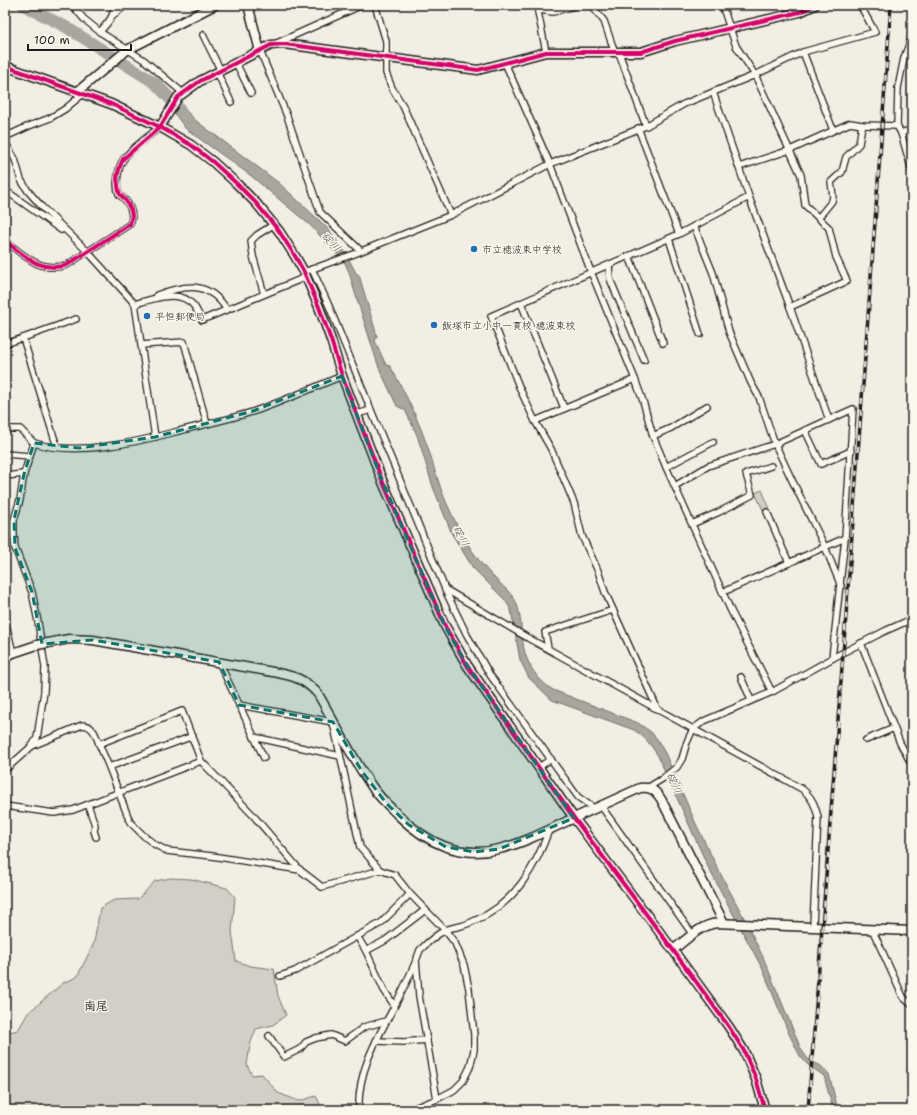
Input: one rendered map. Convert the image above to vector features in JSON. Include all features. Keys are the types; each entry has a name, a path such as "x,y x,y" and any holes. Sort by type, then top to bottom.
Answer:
{"street":[{"path":"72,5 84,19 100,32 144,60 180,95"},
{"path":"113,5 113,15"},
{"path":"100,32 113,15 126,5"},
{"path":"5,137 50,118 65,109 107,67 127,50 215,5"},
{"path":"248,5 260,51 287,116 320,212 361,251"},
{"path":"5,241 22,255 38,264 50,268 59,267 67,265 130,224 132,216 131,210 126,200 119,193 119,169 123,159 160,127 180,95 200,80 271,45 362,5"},
{"path":"375,5 386,41 386,73 392,88 403,106 451,215"},
{"path":"591,5 604,21 646,126"},
{"path":"722,5 736,46 755,75 801,175 805,205 829,228 836,256 847,281 790,307"},
{"path":"271,45 284,44 478,70 546,52 640,52 675,41 730,27 800,12 815,5"},
{"path":"135,304 163,297 180,298 187,300 194,306 202,320 227,310 307,273 451,215 550,164 646,126 684,104 755,75 803,52 875,32 860,5"},
{"path":"546,52 539,7 553,12 574,6"},
{"path":"203,35 231,102"},
{"path":"912,36 904,58 898,88 897,126 908,162 912,170"},
{"path":"803,52 833,130"},
{"path":"236,63 250,92"},
{"path":"505,63 550,164 591,272 635,379 643,400 653,436 666,467 731,611 772,692"},
{"path":"5,66 111,104 160,127 191,145 213,162 256,203 329,306 445,590 467,635 490,675 578,797 598,808 693,935"},
{"path":"713,92 829,420"},
{"path":"739,167 790,150 850,123 862,125 897,126"},
{"path":"819,217 832,201 833,196 831,182 840,174 846,157 860,144 862,125"},
{"path":"638,128 679,234"},
{"path":"900,133 912,129"},
{"path":"5,142 15,159 22,180 28,191 42,207 88,251 135,304 155,437"},
{"path":"5,190 81,244"},
{"path":"657,708 605,592 598,571 582,536 574,503 554,456 520,389 491,316 669,239 749,197"},
{"path":"264,294 253,256 251,241 257,235 273,225"},
{"path":"694,226 713,273 729,332 751,383 759,397 775,444 824,547 841,587"},
{"path":"669,239 700,334"},
{"path":"629,256 663,343"},
{"path":"609,265 610,279 644,360"},
{"path":"307,273 342,376 382,480 445,626 467,664 574,818 674,950 729,1027 744,1051 756,1079 765,1110"},
{"path":"135,304 173,289 202,288 215,294 227,310"},
{"path":"522,303 564,408"},
{"path":"5,344 76,319"},
{"path":"23,338 57,447"},
{"path":"141,345 184,342 207,424"},
{"path":"5,429 20,429 34,443 44,446 79,448 122,444 207,424 253,411 342,376"},
{"path":"535,421 635,379"},
{"path":"653,436 671,428 708,406"},
{"path":"675,486 708,466 775,444 853,409 846,538 832,658"},
{"path":"357,414 371,410"},
{"path":"805,430 821,464 851,450"},
{"path":"666,467 713,442"},
{"path":"5,770 32,746 37,738 44,692 45,667 38,622 32,592 15,548 14,534 14,520 20,500 24,474 34,443"},
{"path":"5,454 30,456"},
{"path":"692,524 752,495 746,474 770,466"},
{"path":"5,476 24,474"},
{"path":"767,512 790,563"},
{"path":"723,592 846,538"},
{"path":"445,590 528,638 802,789 810,795 815,804 818,817 813,926"},
{"path":"548,648 545,632 613,610"},
{"path":"5,657 37,645 69,639 93,640 289,675 308,684 318,694 333,722 374,789 409,825 432,842 459,851 484,852 509,846 549,830 640,788 650,787 677,767 682,759 693,729 704,720 772,692 832,658 912,619"},
{"path":"5,620 13,653"},
{"path":"861,643 900,743 912,765"},
{"path":"219,662 264,758"},
{"path":"742,677 752,700"},
{"path":"239,704 333,722"},
{"path":"99,744 182,712 193,736 201,760 252,814 300,870 322,888 380,870"},
{"path":"333,722 359,843 365,854 380,870 395,875 410,894 445,930 455,943 464,965 469,989 474,1035 474,1050 470,1067 462,1081 454,1090 437,1099 414,1108 413,1110"},
{"path":"32,746 82,725 86,725 96,733 130,822 149,840 167,851 212,856 300,870"},
{"path":"866,740 894,728"},
{"path":"109,767 193,736"},
{"path":"254,737 340,756"},
{"path":"539,767 551,759"},
{"path":"5,806 54,813 73,810 201,760"},
{"path":"650,787 661,799 724,923"},
{"path":"88,804 96,825 94,831 96,837"},
{"path":"359,1110 360,1088 370,1051 386,1022 420,950 445,930 492,913 515,892 527,876 542,848 549,830"},
{"path":"280,976 295,971 381,923 410,894"},
{"path":"366,951 386,940 425,910"},
{"path":"674,950 711,923 912,931"},
{"path":"872,929 903,997 912,1005"},
{"path":"357,936 366,951 384,990 394,1005"},
{"path":"416,960 418,996 437,1099"},
{"path":"269,1036 284,1057 300,1049 306,1042 316,1038 331,1035 345,1041 364,1027 386,1022"},
{"path":"376,1041 404,1042 427,1040"}],"highlighted area":[{"path":"342,376 382,480 445,626 467,665 574,818 499,849 474,852 446,847 409,825 386,803 361,770 333,722 239,705 219,662 93,640 42,644 32,592 15,548 14,520 24,474 34,443 79,448 155,437 253,411"}],"shaded area":[{"path":"762,490 770,509 764,512 755,493"},
{"path":"171,878 191,879 227,888 235,897 232,931 236,961 250,966 274,969 278,996 286,1015 273,1025 256,1029 250,1045 247,1065 252,1075 262,1074 278,1093 299,1101 316,1096 321,1106 317,1110 5,1110 5,1033 18,1030 28,1013 63,983 77,977 94,943 100,908 114,900 138,899 155,881"}],"water":[{"path":"176,100 195,120 279,183 329,230 345,252 356,273 359,275 377,336 375,341 386,365 390,366 396,377 417,420 426,442 441,489 454,519 467,543 478,559 490,574 512,595 517,604 524,650 529,664 537,676 553,690 638,723 651,732 657,739 665,753 696,824 763,957 801,1049 808,1059 821,1066 829,1074 838,1110 833,1110 824,1076 807,1064 800,1056 789,1034 763,970 709,869 653,748 645,738 634,730 552,700 529,678 520,660 511,610 505,600 473,568 452,534 433,487 417,435 405,410 397,406 379,368 345,263 311,226 250,175 186,129 171,109"}],"waterway":[{"name":"碇川","path":"23,5 66,27 155,83 181,112"}],"railway":[{"path":"808,1110 830,834 891,5"}],"cycle path":[{"path":"5,241 33,262 49,267 57,267 67,265 130,224 132,216 131,210 119,193 117,178 123,159 160,127 178,97 200,81 271,45 284,44 478,70 546,52 641,52 675,41 800,12 815,5"},
{"path":"5,66 111,104 160,127 191,145 213,162 236,183 256,203 279,231 304,272 319,307 342,376 382,480 445,626 467,665 574,818 729,1027 744,1051 756,1079 765,1110"}],"place":[{"name":"市立穂波東中学校","path":"474,249"},
{"name":"平恒郵便局","path":"147,316"},
{"name":"飯塚市立小中一貫校 穂波東校","path":"434,325"}],"district":[{"name":"南尾","path":"96,1006"}]}
